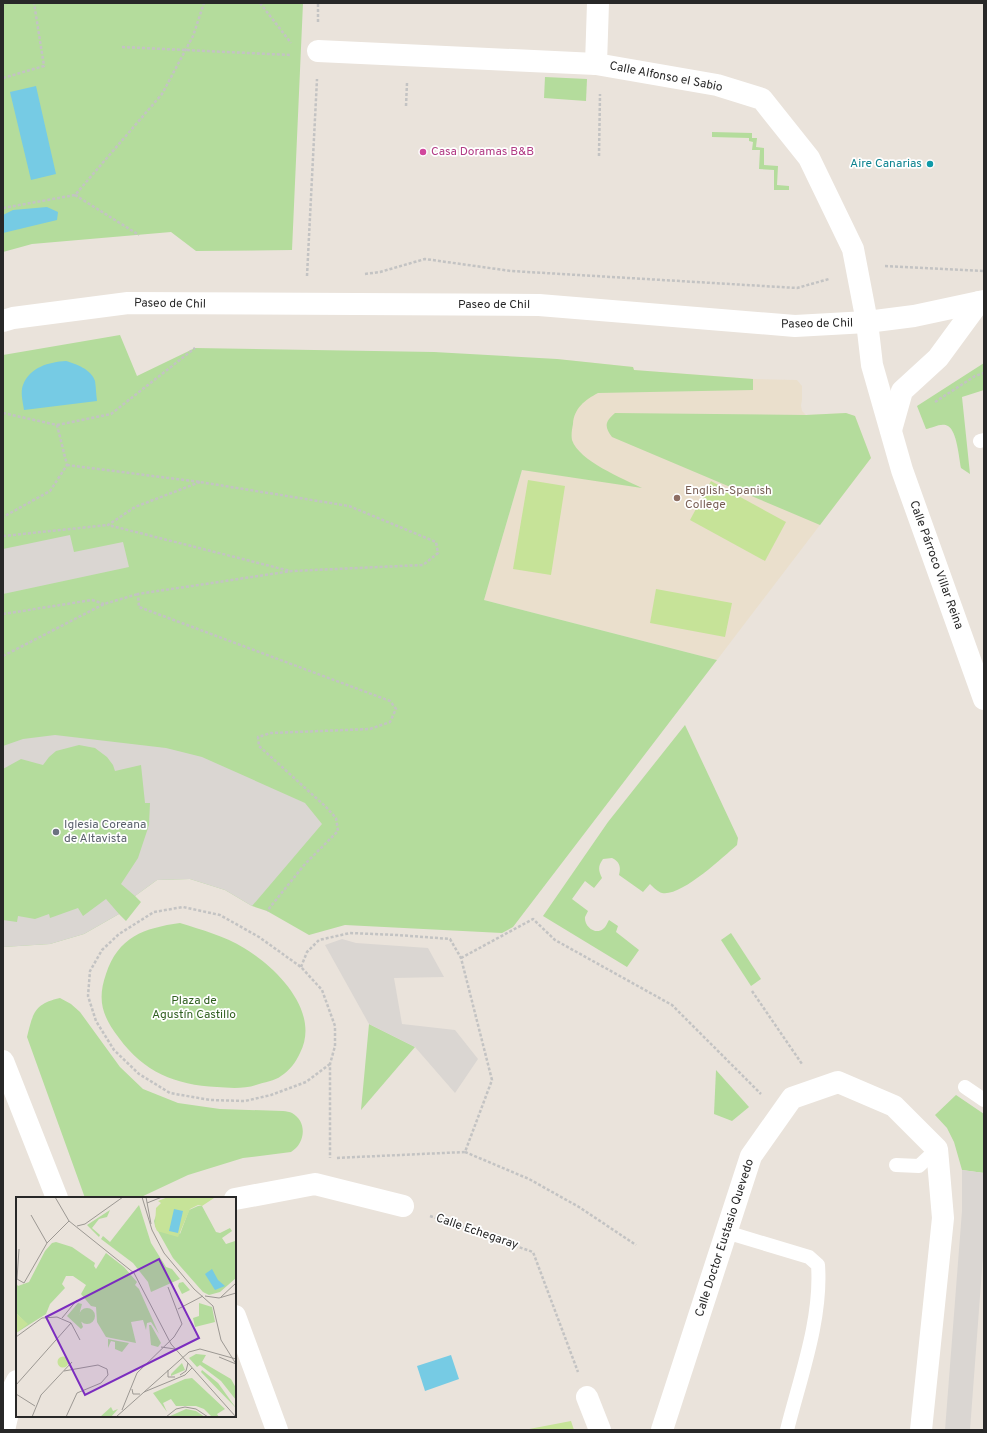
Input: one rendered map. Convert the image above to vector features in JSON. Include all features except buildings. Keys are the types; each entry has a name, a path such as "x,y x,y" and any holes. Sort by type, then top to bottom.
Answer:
{"street":[{"path":"596,64 598,3"},
{"name":"Calle Alfonso el Sabio","path":"318,51 596,64 717,85 762,99 809,158 853,249 867,322"},
{"path":"891,430 902,391 938,358 982,301"},
{"name":"Paseo de Chil","path":"3,321 13,318 128,303 539,305 795,326 867,322 914,316 982,301"},
{"name":"Calle Párroco Villar Reina","path":"867,322 872,365 902,470 984,699"},
{"path":"3,1061 57,1197"},
{"name":"Calle Doctor Eustasio Quevedo","path":"662,1430 751,1156 792,1098 838,1082 894,1106 937,1149"},
{"path":"921,1430 943,1218 937,1149"},
{"path":"236,1199 315,1184 403,1206"},
{"path":"236,1319 277,1430"},
{"path":"4,1430 16,1383"},
{"path":"587,1397 600,1430"}],"lane":[{"path":"965,1087 984,1100"},
{"path":"896,1165 918,1166 937,1149"},
{"path":"726,1232 809,1257 818,1265 819,1279 815,1320 787,1430"}],"path":[{"path":"3,78 44,66 34,3"},
{"path":"3,207 75,195 162,94 193,36 204,3"},
{"path":"260,3 291,43"},
{"path":"306,305 318,51 318,3"},
{"path":"122,47 293,56"},
{"path":"406,106 408,78"},
{"path":"599,156 600,89"},
{"path":"75,195 139,235"},
{"path":"3,413 57,425 111,414 195,348"},
{"path":"930,405 975,376 984,373"},
{"path":"3,517 50,491 67,465 57,425"},
{"path":"3,656 104,604 138,594 292,571 423,565 438,553 436,542 349,506 200,482 67,465"},
{"path":"108,526 135,507 200,482"},
{"path":"3,536 108,526 292,571"},
{"path":"138,594 139,607 390,701 396,709 390,722 370,729 271,733 258,737 259,746 326,807 336,818 338,831 305,864 267,911"},
{"path":"3,614 92,600 104,604"},
{"path":"315,1184 330,1158 330,1064 335,1046 335,1026 322,990 301,967 259,937 220,915 183,907 154,912 119,934 102,950 90,971 88,996 96,1021 114,1050 139,1074 170,1093 210,1100 245,1101 271,1095 306,1082 330,1064"},
{"path":"461,958 533,919 556,940 672,1005 781,1113"},
{"path":"301,967 307,952 319,940 350,933 397,934 450,939 461,958 492,1080 465,1152"},
{"path":"752,991 805,1069"},
{"path":"330,1158 465,1152 535,1182 579,1207 636,1245"},
{"name":"Calle Echegaray","path":"403,1206 532,1252 587,1397"}],"shaded area":[{"name":"English-Spanish College","path":"557,359 633,367 634,370 753,379 797,380 802,386 801,405 802,411 806,415 846,413 855,416 871,458 717,660 484,600 522,470"},
{"path":"70,535 74,552 123,542 129,567 3,594 3,549"},
{"path":"55,735 166,748 202,757 305,803 322,824 252,906 225,890 190,879 157,880 135,896 121,884 138,858 149,825 150,803 145,803 141,765 115,771 113,765 107,757 95,748 79,745 56,751 43,765 21,759 3,769 3,746 23,739"},
{"path":"106,899 119,914 84,934 50,944 3,947 3,920 17,922 18,916 35,919 49,914 50,918 78,908 83,916"},
{"path":"342,939 356,943 428,948 444,977 394,978 402,1024 455,1030 478,1059 455,1093 415,1047 369,1024 325,945"},
{"path":"962,1170 984,1173 984,1243 970,1430 945,1430 962,1211"}],"green space":[{"path":"3,3 303,3 292,250 196,251 171,232 32,244 3,252"},
{"path":"545,77 587,79 586,101 544,98"},
{"path":"712,132 752,133 752,138 757,138 756,147 764,148 764,165 778,166 777,185 789,186 789,190 774,190 774,170 759,169 760,150 752,150 753,142 749,141 749,138 712,137"},
{"path":"120,335 137,376 195,348 434,352 557,359 633,367 634,370 753,379 753,390 598,393 581,405 574,418 572,430 572,440 576,448 592,462 642,488 522,470 484,600 717,660 513,927 502,933 345,925 309,935 267,911 252,906 225,890 190,879 157,880 135,896 141,902 126,921 119,914 84,934 50,944 3,947 3,355"},
{"path":"984,363 984,390 962,397 970,474 961,468 956,439 951,429 946,425 943,425 926,429 917,406"},
{"path":"615,413 806,415 846,413 855,416 871,458 820,525 612,437 608,430 607,424 609,419"},
{"path":"528,480 565,486 551,575 513,569"},
{"path":"711,481 786,522 765,561 690,520"},
{"path":"656,589 732,603 725,637 650,623"},
{"path":"685,725 738,838 737,845 712,867 690,883 670,893 662,893 650,884 643,892 619,875 620,867 617,861 612,858 603,859 599,868 602,878 594,888 585,881 572,899 588,911 585,921 588,927 600,931 605,927 609,920 618,926 616,932 639,950 627,967 543,916 608,822"},
{"name":"Plaza de Agustín Castillo","path":"180,923 221,937 244,948 270,967 282,979 292,993 300,1007 305,1022 305,1038 295,1063 279,1078 247,1087 236,1088 202,1086 174,1080 150,1068 139,1060 113,1030 105,1015 102,1000 103,983 111,961 125,943 134,936 155,928"},
{"path":"731,933 761,979 751,986 721,940"},
{"path":"60,998 71,1004 80,1012 120,1067 143,1089 178,1103 220,1109 290,1112 301,1122 303,1133 302,1139 296,1148 291,1152 243,1158 188,1175 141,1197 85,1197 27,1037 36,1011 51,1000"},
{"path":"369,1024 415,1047 361,1110"},
{"path":"716,1070 749,1107 732,1121 714,1114"},
{"path":"956,1095 984,1114 984,1173 962,1170 954,1142 947,1128 935,1115"},
{"path":"571,1421 574,1430 524,1430"}],"water":[{"path":"36,86 56,174 31,180 10,92"},
{"path":"47,207 58,212 57,220 3,233 3,215 13,210"},
{"path":"66,361 87,370 90,373 95,381 97,401 24,410 22,388 30,374 47,364"},
{"path":"451,1355 459,1379 425,1391 417,1366"}],"place":[{"name":"Casa Doramas B&B","path":"423,152"},
{"name":"Aire Canarias","path":"930,164"},
{"name":"English-Spanish College","path":"677,498"},
{"name":"Iglesia Coreana de Altavista","path":"56,832"}]}
